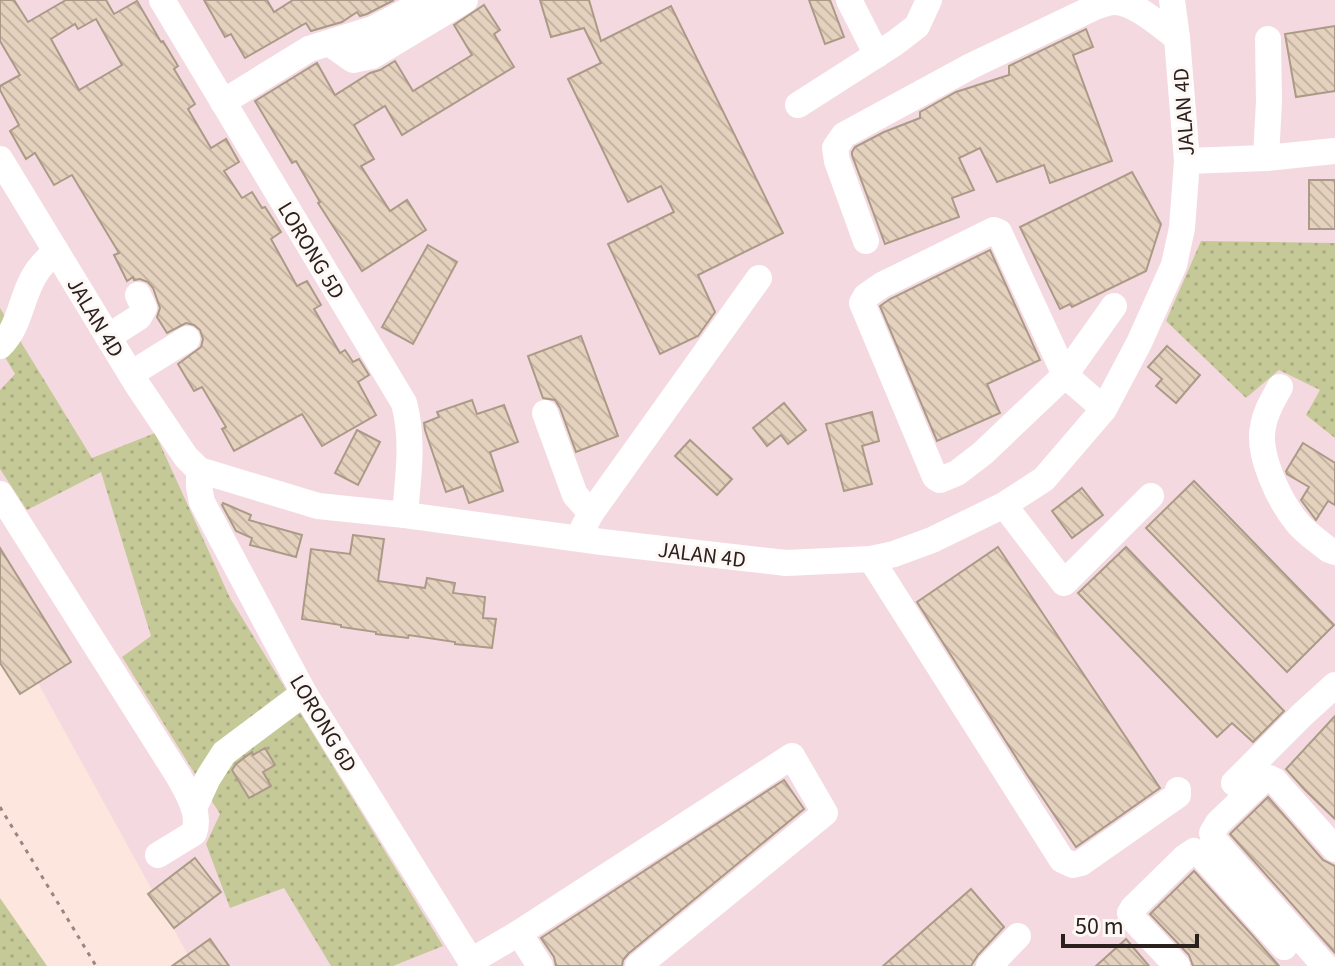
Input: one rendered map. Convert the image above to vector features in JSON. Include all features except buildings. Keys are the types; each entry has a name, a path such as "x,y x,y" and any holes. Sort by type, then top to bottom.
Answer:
{"street":[{"name":"LORONG 5D","path":"162,0 404,403 411,440 405,515"},
{"path":"223,102 309,49 373,29 428,0"},
{"path":"329,43 353,60 372,56 465,0"},
{"path":"849,0 877,55"},
{"path":"798,105 917,26 929,0"},
{"name":"JALAN 4D","path":"0,159 131,374 186,457 199,470 318,506 786,563 871,559 932,540 1004,505 1044,479 1104,409 1139,343 1174,265 1182,228 1187,161 1177,2"},
{"path":"866,241 837,161 835,148 844,135 971,66 1103,4 1124,3 1150,17 1177,38"},
{"path":"1266,158 1268,39"},
{"path":"1187,161 1335,151"},
{"path":"1104,409 1065,375 999,232 994,230 882,285 866,296 862,303 935,477 940,480 957,473 983,453 1065,375 1114,306"},
{"path":"0,346 15,323 37,271 56,251"},
{"path":"578,538 591,513 759,278"},
{"path":"108,337 139,317 144,308 138,295"},
{"path":"131,374 187,339"},
{"path":"1280,387 1266,412 1261,442 1264,455 1281,497 1297,522 1335,552"},
{"path":"545,413 575,495 591,513"},
{"name":"LORONG 6D","path":"199,470 202,502 304,693 473,964"},
{"path":"0,494 179,777 194,808 197,828 194,833 158,855"},
{"path":"1004,505 1064,583 1151,496"},
{"path":"871,559 1062,860 1073,865 1081,863 1178,795 1178,790"},
{"path":"1234,783 1335,685"},
{"path":"194,808 224,753 304,693"},
{"path":"473,964 792,756 825,813 638,966"},
{"path":"1325,966 1214,840 1212,833 1218,823 1269,778 1335,849"},
{"path":"1177,966 1130,913 1194,851 1302,966"},
{"path":"519,933 540,966"},
{"path":"989,966 1018,936"}],"path":[{"path":"0,807 96,966"}],"shaded area":[{"path":"0,0 1335,0 1335,966 194,966 0,614"}],"green space":[{"path":"1201,241 1335,243 1335,438 1306,415 1320,390 1279,370 1246,398 1166,321"},
{"path":"0,308 92,458 155,433 230,598 443,946 393,966 331,966 284,888 230,908 206,844 220,814 122,657 151,636 101,472 27,510 0,469 0,390 15,374 0,349"},
{"path":"0,898 47,966 0,966"}]}
